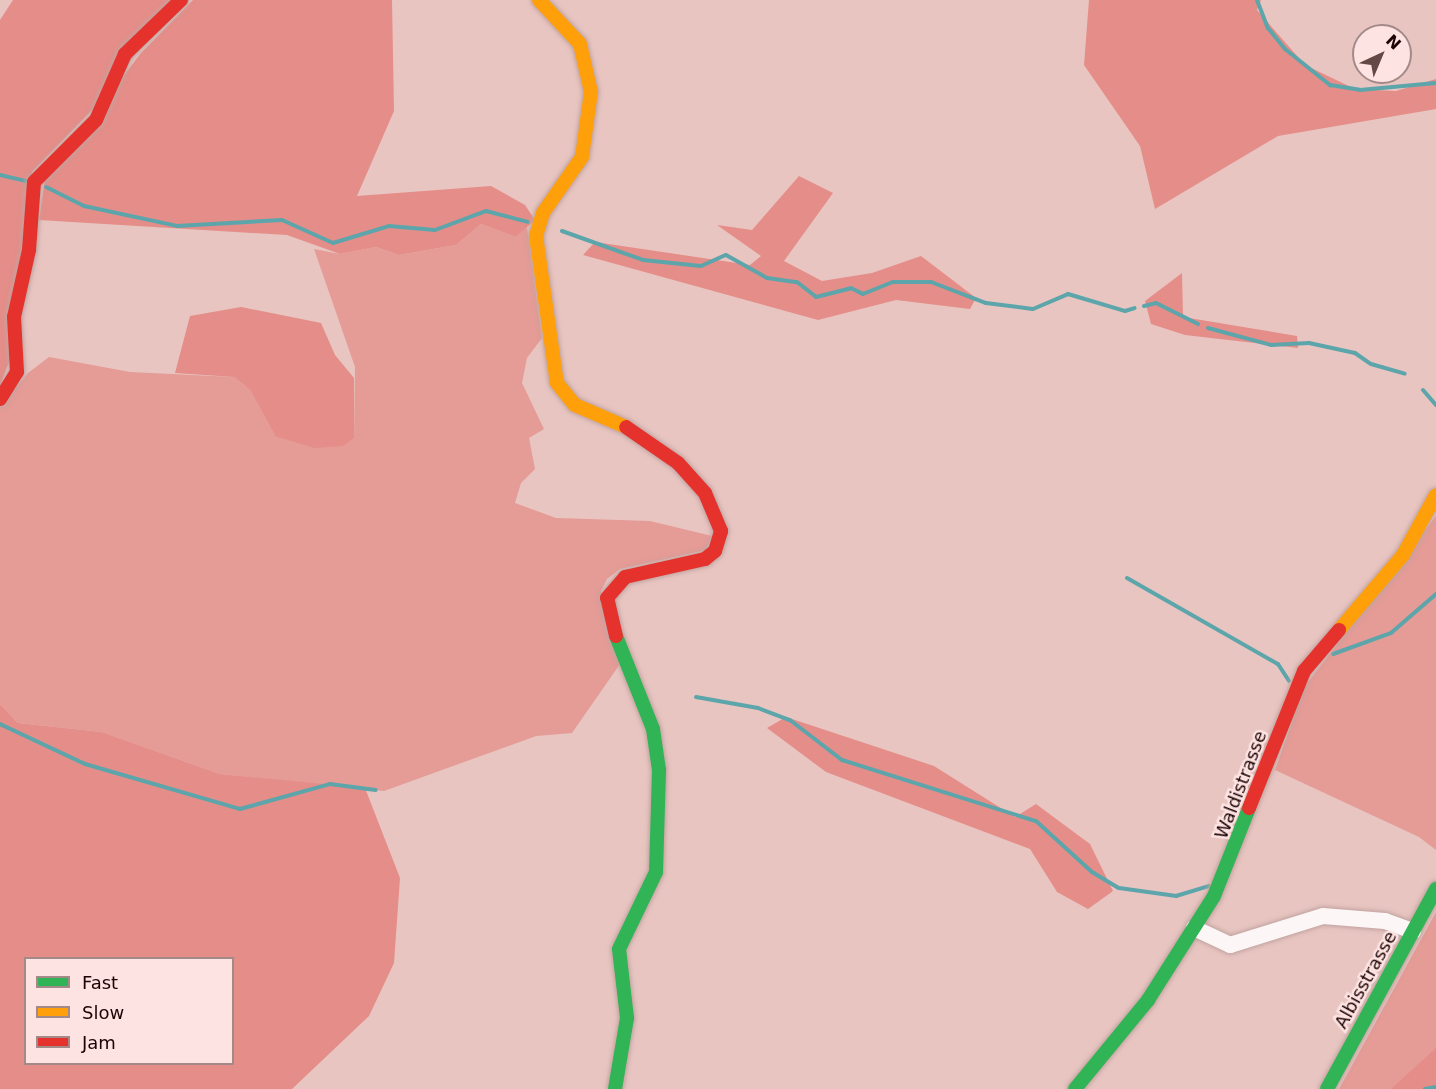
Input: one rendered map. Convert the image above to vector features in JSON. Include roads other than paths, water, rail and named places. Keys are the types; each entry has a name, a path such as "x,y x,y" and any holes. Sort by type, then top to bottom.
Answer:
{"street":[{"path":"0,399 17,372 15,305 29,250 34,182 96,120 125,54 182,0"},
{"path":"539,0 580,44 591,92 582,157 543,213 536,236 557,383 575,405 632,430 678,463 705,493 721,531 715,551 705,559 625,576 607,598 609,620 653,729 659,770 656,872 619,949 627,1018 615,1089"},
{"name":"Waldistrasse","path":"1075,1089 1143,1007 1194,928 1240,840 1304,671 1403,555 1436,495"},
{"name":"Albisstrasse","path":"1327,1089 1436,889"},
{"path":"1194,928 1230,945 1323,916 1385,921 1413,931"}],"waterway":[{"path":"1257,0 1268,28 1285,49 1330,85 1360,90 1436,83"},
{"path":"0,175 25,181"},
{"path":"46,187 84,206 177,226 282,220 333,243 389,226 435,230 486,211 528,222"},
{"path":"562,231 643,260 701,266 726,255 767,278 797,282 816,297 851,288 863,294 893,282 931,282 986,303 1033,309 1068,294 1125,311 1135,308"},
{"path":"1144,306 1156,303 1198,324"},
{"path":"1208,328 1271,345 1309,343 1355,353 1371,364 1405,374"},
{"path":"1423,390 1436,405"},
{"path":"1127,578 1278,664 1289,681"},
{"path":"1333,654 1391,633 1436,594"},
{"path":"696,697 758,708 790,720 842,760 1036,821 1092,872 1119,888 1176,896 1208,886"},
{"path":"0,724 85,764 240,809 330,784 376,790"},
{"path":"1425,1089 1436,1087"}]}
